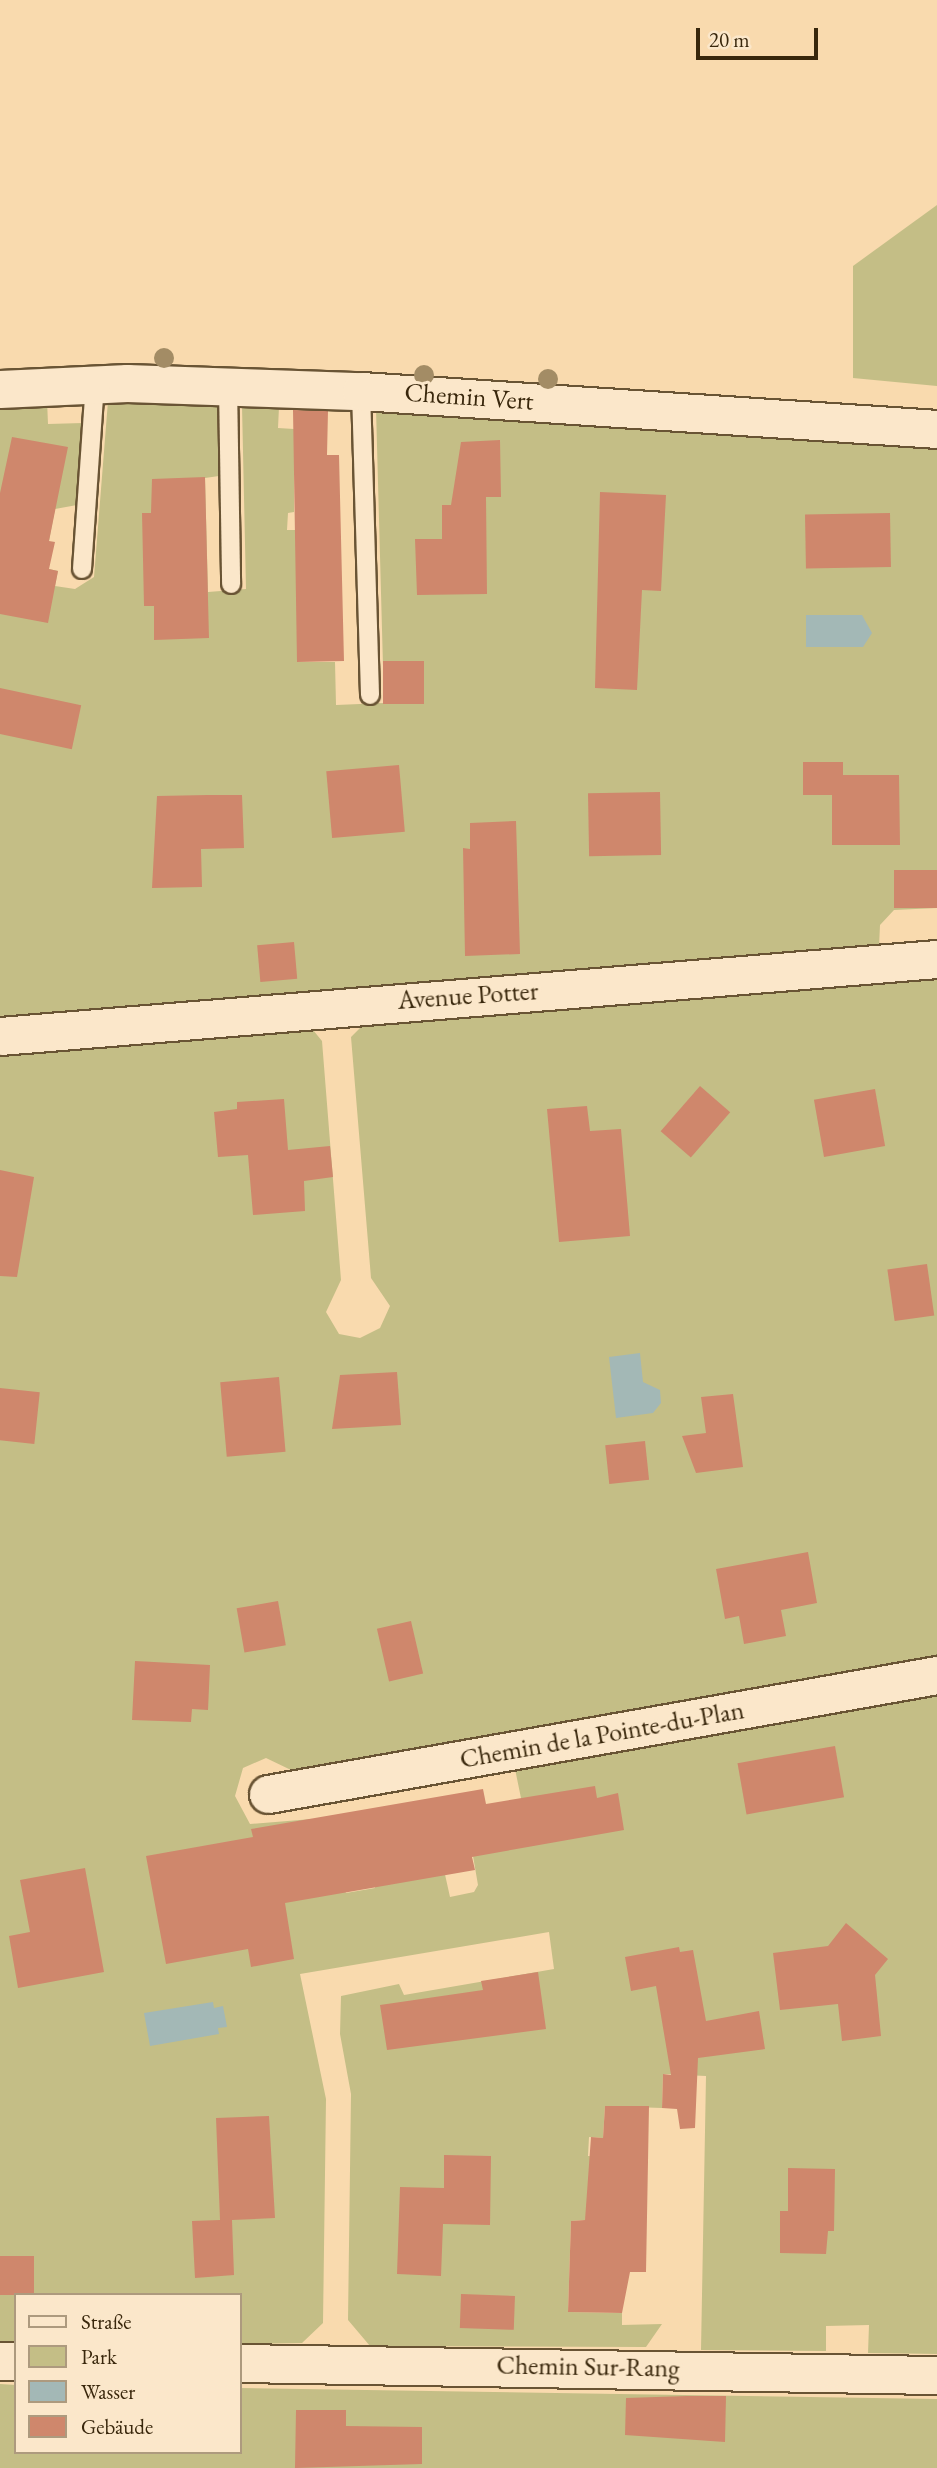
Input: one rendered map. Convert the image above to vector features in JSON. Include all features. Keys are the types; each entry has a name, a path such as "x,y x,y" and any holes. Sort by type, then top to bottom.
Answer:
{"street":[{"name":"Chemin Vert","path":"0,389 95,385 228,385 361,391 937,429"},
{"name":"Avenue Potter","path":"0,1036 937,960"},
{"name":"Chemin de la Pointe-du-Plan","path":"268,1794 937,1675"},
{"name":"Chemin Sur-Rang","path":"242,2363 937,2375"}],"lane":[{"path":"82,569 95,385"},
{"path":"228,385 231,584"},
{"path":"361,391 370,695"}],"green space":[{"path":"937,205 937,386 853,378 853,266"},
{"path":"47,400 48,424 83,423 77,505 55,509 49,541 49,569 58,571 55,586 75,589 94,577 108,401 217,403 219,476 205,478 208,592 246,589 242,406 279,407 278,428 294,429 294,512 288,513 287,530 299,530 297,662 335,662 336,705 384,703 376,409 937,442 937,908 894,910 880,925 879,947 0,1016 0,401"},
{"path":"937,980 937,1656 291,1770 266,1758 243,1768 235,1796 250,1824 312,1819 346,1893 375,1888 373,1874 442,1861 450,1897 474,1892 478,1885 473,1856 530,1842 514,1764 937,1689 937,2354 868,2353 869,2325 826,2326 826,2351 701,2350 706,2076 663,2074 662,2108 605,2106 603,2138 589,2137 588,2156 612,2157 585,2220 571,2221 568,2312 622,2313 622,2325 662,2324 646,2347 370,2346 348,2320 351,2094 340,2034 341,1996 399,1984 404,1995 554,1969 549,1932 300,1974 326,2099 323,2323 302,2343 242,2344 242,2293 14,2293 14,2343 0,2343 0,1054 313,1030 322,1041 341,1280 326,1312 339,1334 360,1338 380,1328 390,1306 371,1278 351,1037 362,1026"},
{"path":"0,2384 14,2385 14,2454 242,2454 242,2388 937,2399 937,2468 0,2468"}],"water":[{"path":"806,615 862,615 872,633 863,647 806,647"},
{"path":"640,1353 643,1382 660,1390 661,1403 653,1413 616,1418 609,1357"},
{"path":"213,2002 214,2008 223,2006 227,2027 218,2028 219,2034 150,2046 144,2013"}],"building":[{"path":"293,410 328,411 327,455 339,455 344,661 297,662"},
{"path":"12,437 68,447 49,541 55,542 49,569 58,571 48,623 0,614 0,493"},
{"path":"500,440 501,497 486,497 487,594 417,595 415,539 442,539 442,505 451,505 461,442"},
{"path":"205,477 209,638 154,640 154,606 144,606 142,513 151,513 152,479"},
{"path":"600,492 666,495 661,591 642,590 637,690 595,688"},
{"path":"890,513 891,567 806,568 805,514"},
{"path":"383,661 424,661 424,704 383,704"},
{"path":"0,688 81,705 72,749 0,734"},
{"path":"803,762 843,762 843,775 899,775 900,845 832,845 832,795 803,795"},
{"path":"399,765 405,832 332,838 326,771"},
{"path":"660,792 661,855 589,856 588,793"},
{"path":"242,795 244,848 201,849 202,887 152,888 157,796"},
{"path":"516,821 520,954 465,956 463,848 470,849 470,823"},
{"path":"894,870 937,870 937,908 894,908"},
{"path":"294,942 297,979 260,982 257,945"},
{"path":"700,1086 730,1112 691,1158 661,1131"},
{"path":"875,1089 885,1146 824,1157 814,1100"},
{"path":"284,1099 288,1150 330,1146 333,1177 304,1181 305,1211 253,1215 248,1155 218,1157 214,1112 237,1109 237,1102"},
{"path":"587,1106 590,1131 621,1129 630,1236 559,1242 547,1109"},
{"path":"0,1170 34,1177 17,1277 0,1276"},
{"path":"927,1264 934,1315 895,1321 887,1270"},
{"path":"397,1372 401,1425 332,1429 340,1375"},
{"path":"279,1377 286,1452 227,1457 220,1382"},
{"path":"0,1388 40,1392 34,1444 0,1440"},
{"path":"733,1394 743,1467 696,1473 682,1436 706,1433 701,1397"},
{"path":"645,1441 649,1480 609,1484 605,1445"},
{"path":"808,1552 817,1603 781,1610 786,1636 744,1644 739,1616 725,1619 716,1569"},
{"path":"278,1601 286,1645 244,1653 237,1608"},
{"path":"411,1621 423,1674 389,1681 377,1629"},
{"path":"135,1661 210,1665 208,1710 192,1709 191,1722 132,1720"},
{"path":"835,1746 844,1797 747,1814 738,1763"},
{"path":"595,1786 597,1798 618,1793 624,1830 472,1857 475,1870 285,1903 294,1959 251,1967 248,1949 166,1964 146,1856 253,1837 251,1829 483,1789 486,1804"},
{"path":"85,1868 104,1972 18,1988 9,1936 30,1932 20,1880"},
{"path":"846,1923 888,1959 875,1975 881,2036 842,2041 838,2004 780,2010 773,1953 828,1946"},
{"path":"679,1947 680,1952 693,1950 706,2021 759,2011 765,2049 698,2058 695,2128 680,2129 677,2109 662,2108 663,2074 671,2075 656,1986 631,1991 625,1957"},
{"path":"538,1972 546,2029 387,2050 380,2005 483,1990 481,1981"},
{"path":"605,2106 649,2106 646,2272 630,2272 622,2313 568,2312 571,2221 585,2220 591,2137 603,2138"},
{"path":"269,2116 275,2218 232,2220 234,2275 195,2278 192,2221 220,2220 216,2118"},
{"path":"444,2155 491,2156 490,2225 443,2224 441,2276 397,2274 400,2187 444,2188"},
{"path":"788,2168 835,2169 834,2231 828,2231 826,2254 780,2253 780,2211 788,2211"},
{"path":"0,2256 34,2256 34,2293 0,2295"},
{"path":"461,2294 515,2296 514,2330 460,2328"},
{"path":"726,2396 725,2442 625,2435 626,2398"},
{"path":"296,2410 346,2410 346,2426 422,2427 422,2464 295,2468"}]}
